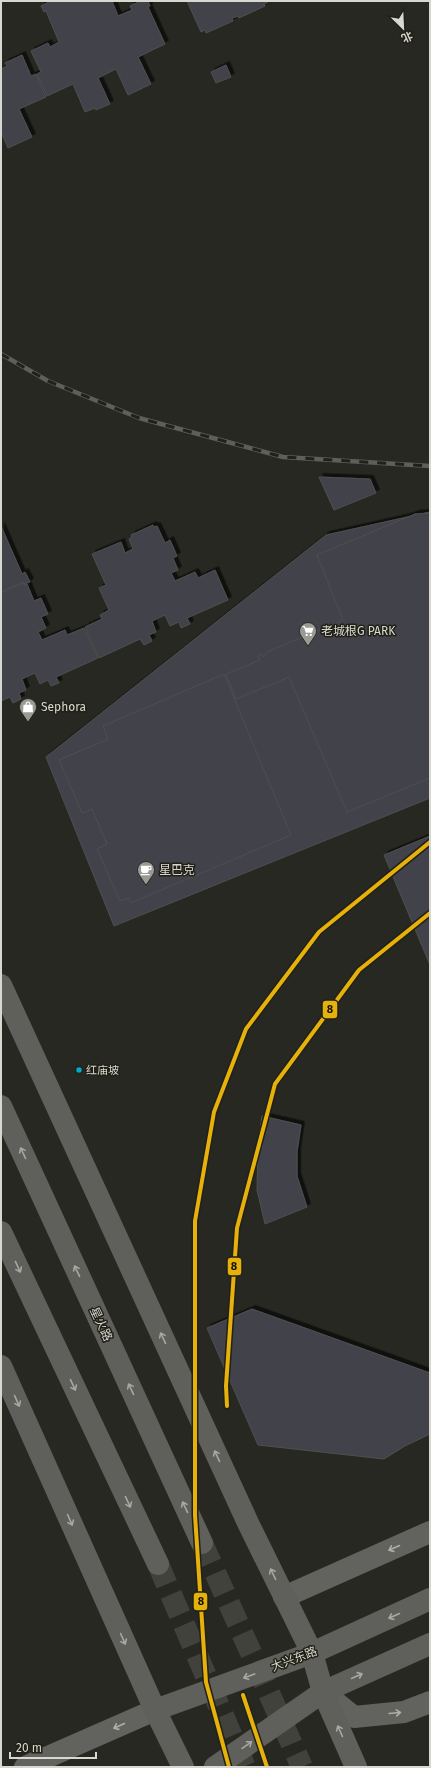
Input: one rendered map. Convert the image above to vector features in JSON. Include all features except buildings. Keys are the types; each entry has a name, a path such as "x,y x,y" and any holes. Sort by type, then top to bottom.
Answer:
{"main road":[{"path":"1,985 248,1523 312,1653 323,1692 356,1767"},
{"name":"星火路","path":"1,1106 202,1543"},
{"path":"1,1232 158,1564"},
{"path":"1,1366 155,1710 184,1767"},
{"path":"284,1597 430,1532"},
{"name":"大兴东路","path":"155,1710 312,1653 430,1599"},
{"path":"215,1767 323,1692 430,1644"},
{"path":"323,1692 354,1717 404,1712 430,1702"},
{"path":"25,1767 155,1710"}],"tunnel":[{"path":"202,1543 302,1767"},
{"path":"158,1564 245,1767"}],"railway":[{"path":"1,354 48,381 139,418 283,457 430,466"}],"transit line":[{"name":"8","path":"229,1767 206,1682 195,1515 195,1221 214,1112 246,1029 319,932 430,842"},
{"name":"8","path":"227,1406 226,1386 237,1228 275,1084 359,970 430,913"},
{"name":"8","path":"243,1695 267,1767"}],"place":[{"name":"老城根G PARK","path":"308,646"},
{"name":"Sephora","path":"28,722"},
{"name":"星巴克","path":"146,885"},
{"name":"红庙坡","path":"79,1070"}]}
